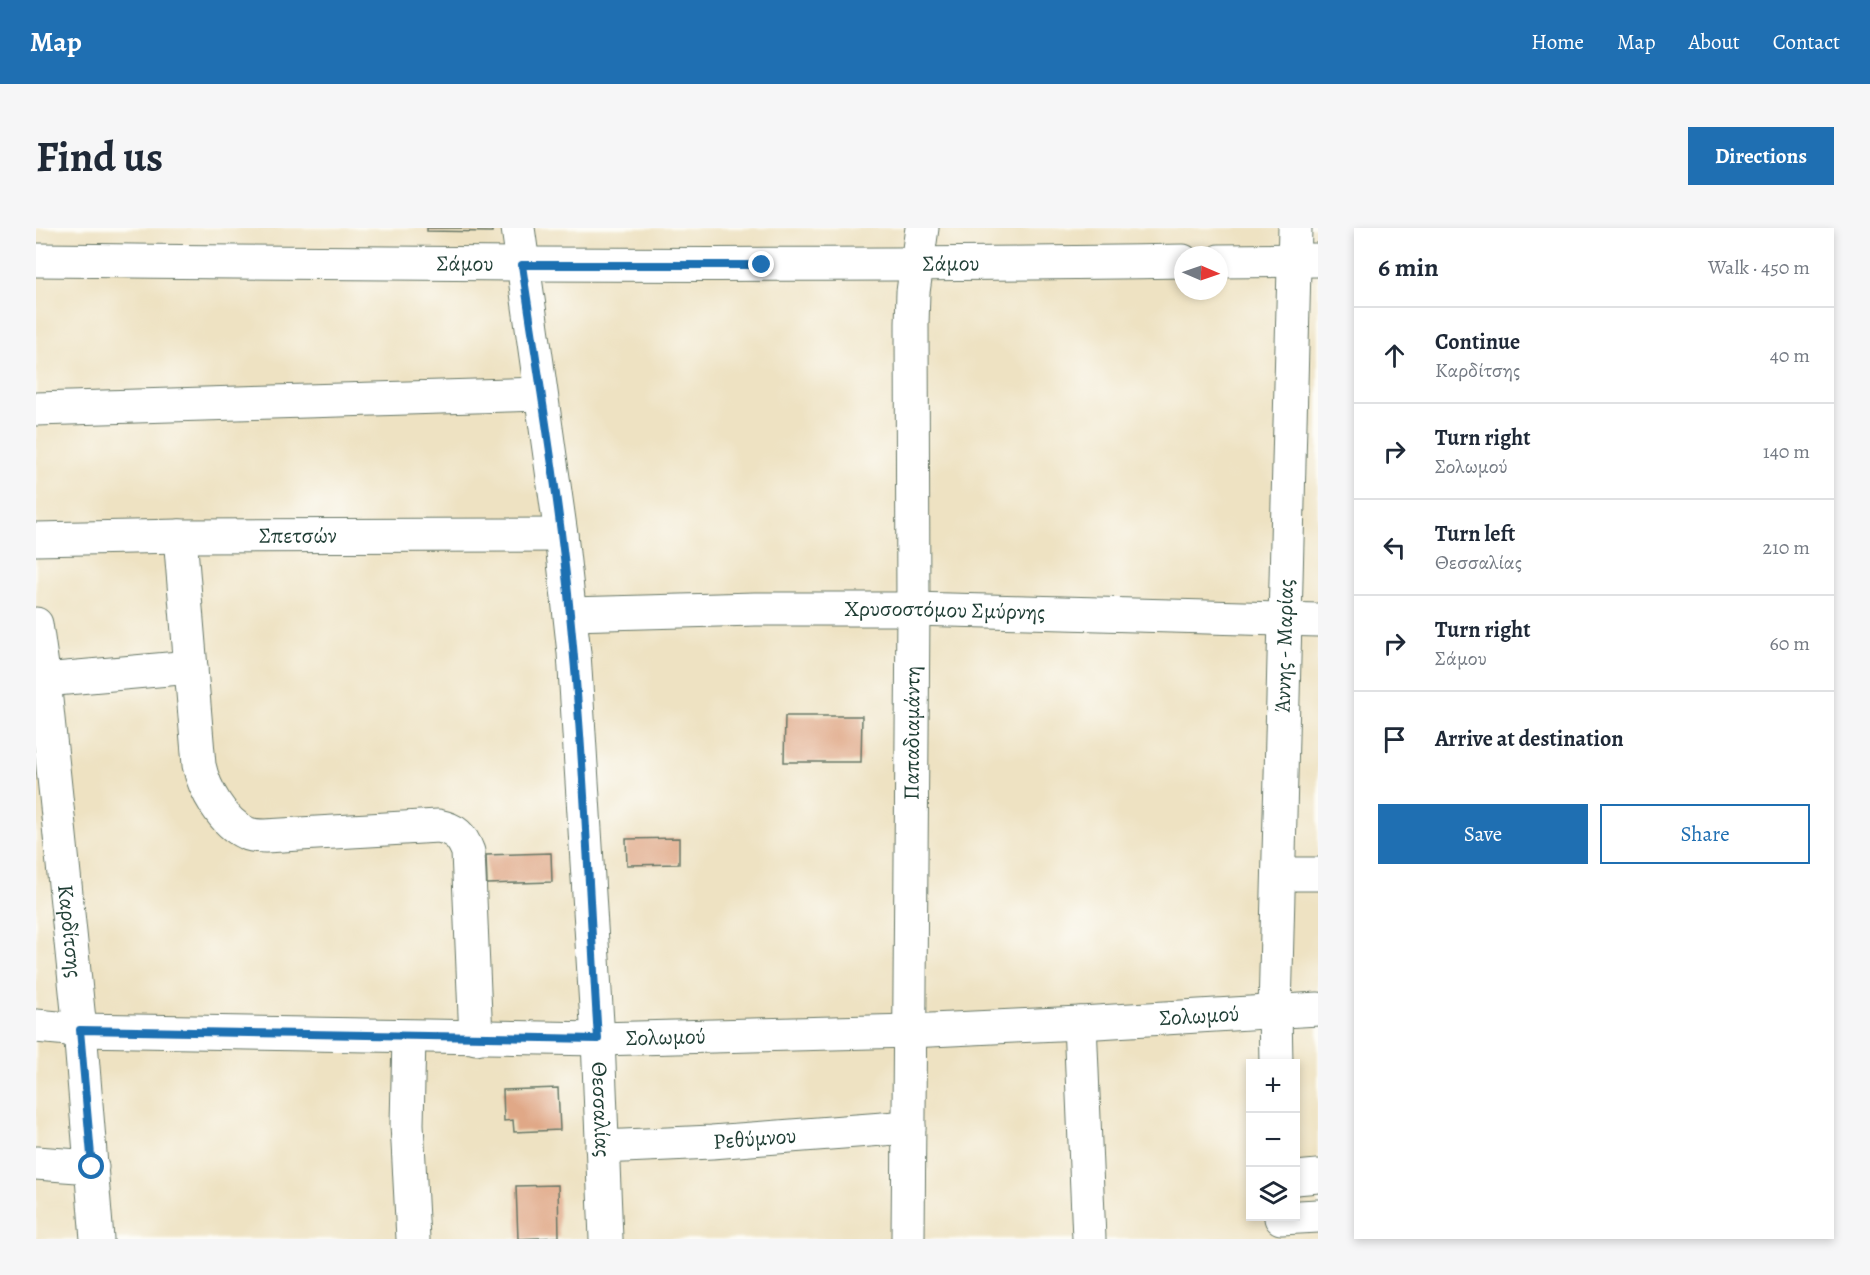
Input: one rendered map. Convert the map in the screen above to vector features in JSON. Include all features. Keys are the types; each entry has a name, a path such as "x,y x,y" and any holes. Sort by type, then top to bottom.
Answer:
{"street":[{"name":"Θεσσαλίας","path":"518,228 561,535 578,700 598,1039 606,1239"},
{"name":"Παπαδιαμάντη","path":"908,1239 913,609 912,324 916,265 922,228"},
{"path":"1228,260 1302,249"},
{"name":"Άννης - Μαρίας","path":"1276,1059 1275,1011 1286,619 1302,249"},
{"name":"Σάμου","path":"36,260 522,265 916,265 1174,261"},
{"path":"36,409 540,394"},
{"name":"Σπετσών","path":"36,539 180,536 561,535"},
{"path":"180,536 199,765 203,782 211,797 235,827 249,835 438,826 452,829 463,839 468,852 476,1038"},
{"name":"Χρυσοστόμου Σμύρνης","path":"570,614 755,609 913,609 1318,620"},
{"name":"Καρδίτσης","path":"36,624 44,680 80,1030 97,1239"},
{"path":"44,680 191,667"},
{"path":"1279,874 1318,874"},
{"name":"Σολωμού","path":"36,1026 80,1030 598,1039 910,1031 1318,1009"},
{"path":"1080,1023 1089,1239"},
{"path":"409,1037 407,1124 413,1239"},
{"name":"Ρεθύμνου","path":"602,1147 712,1142 909,1126"},
{"path":"36,1163 92,1167"},
{"path":"1300,1178 1318,1176"},
{"path":"1282,1224 1318,1216"}],"building":[{"path":"427,228 492,228 492,232 427,231"},
{"path":"785,716 862,716 861,762 784,762"},
{"path":"679,838 679,864 627,865 626,839"},
{"path":"551,853 552,882 487,884 486,855"},
{"path":"558,1088 560,1130 514,1132 513,1120 504,1121 503,1090"},
{"path":"558,1185 559,1237 518,1239 516,1186"}],"route":[{"path":"92,1167 80,1030 598,1039 577,689 570,614 561,535 522,265 762,265"}]}
